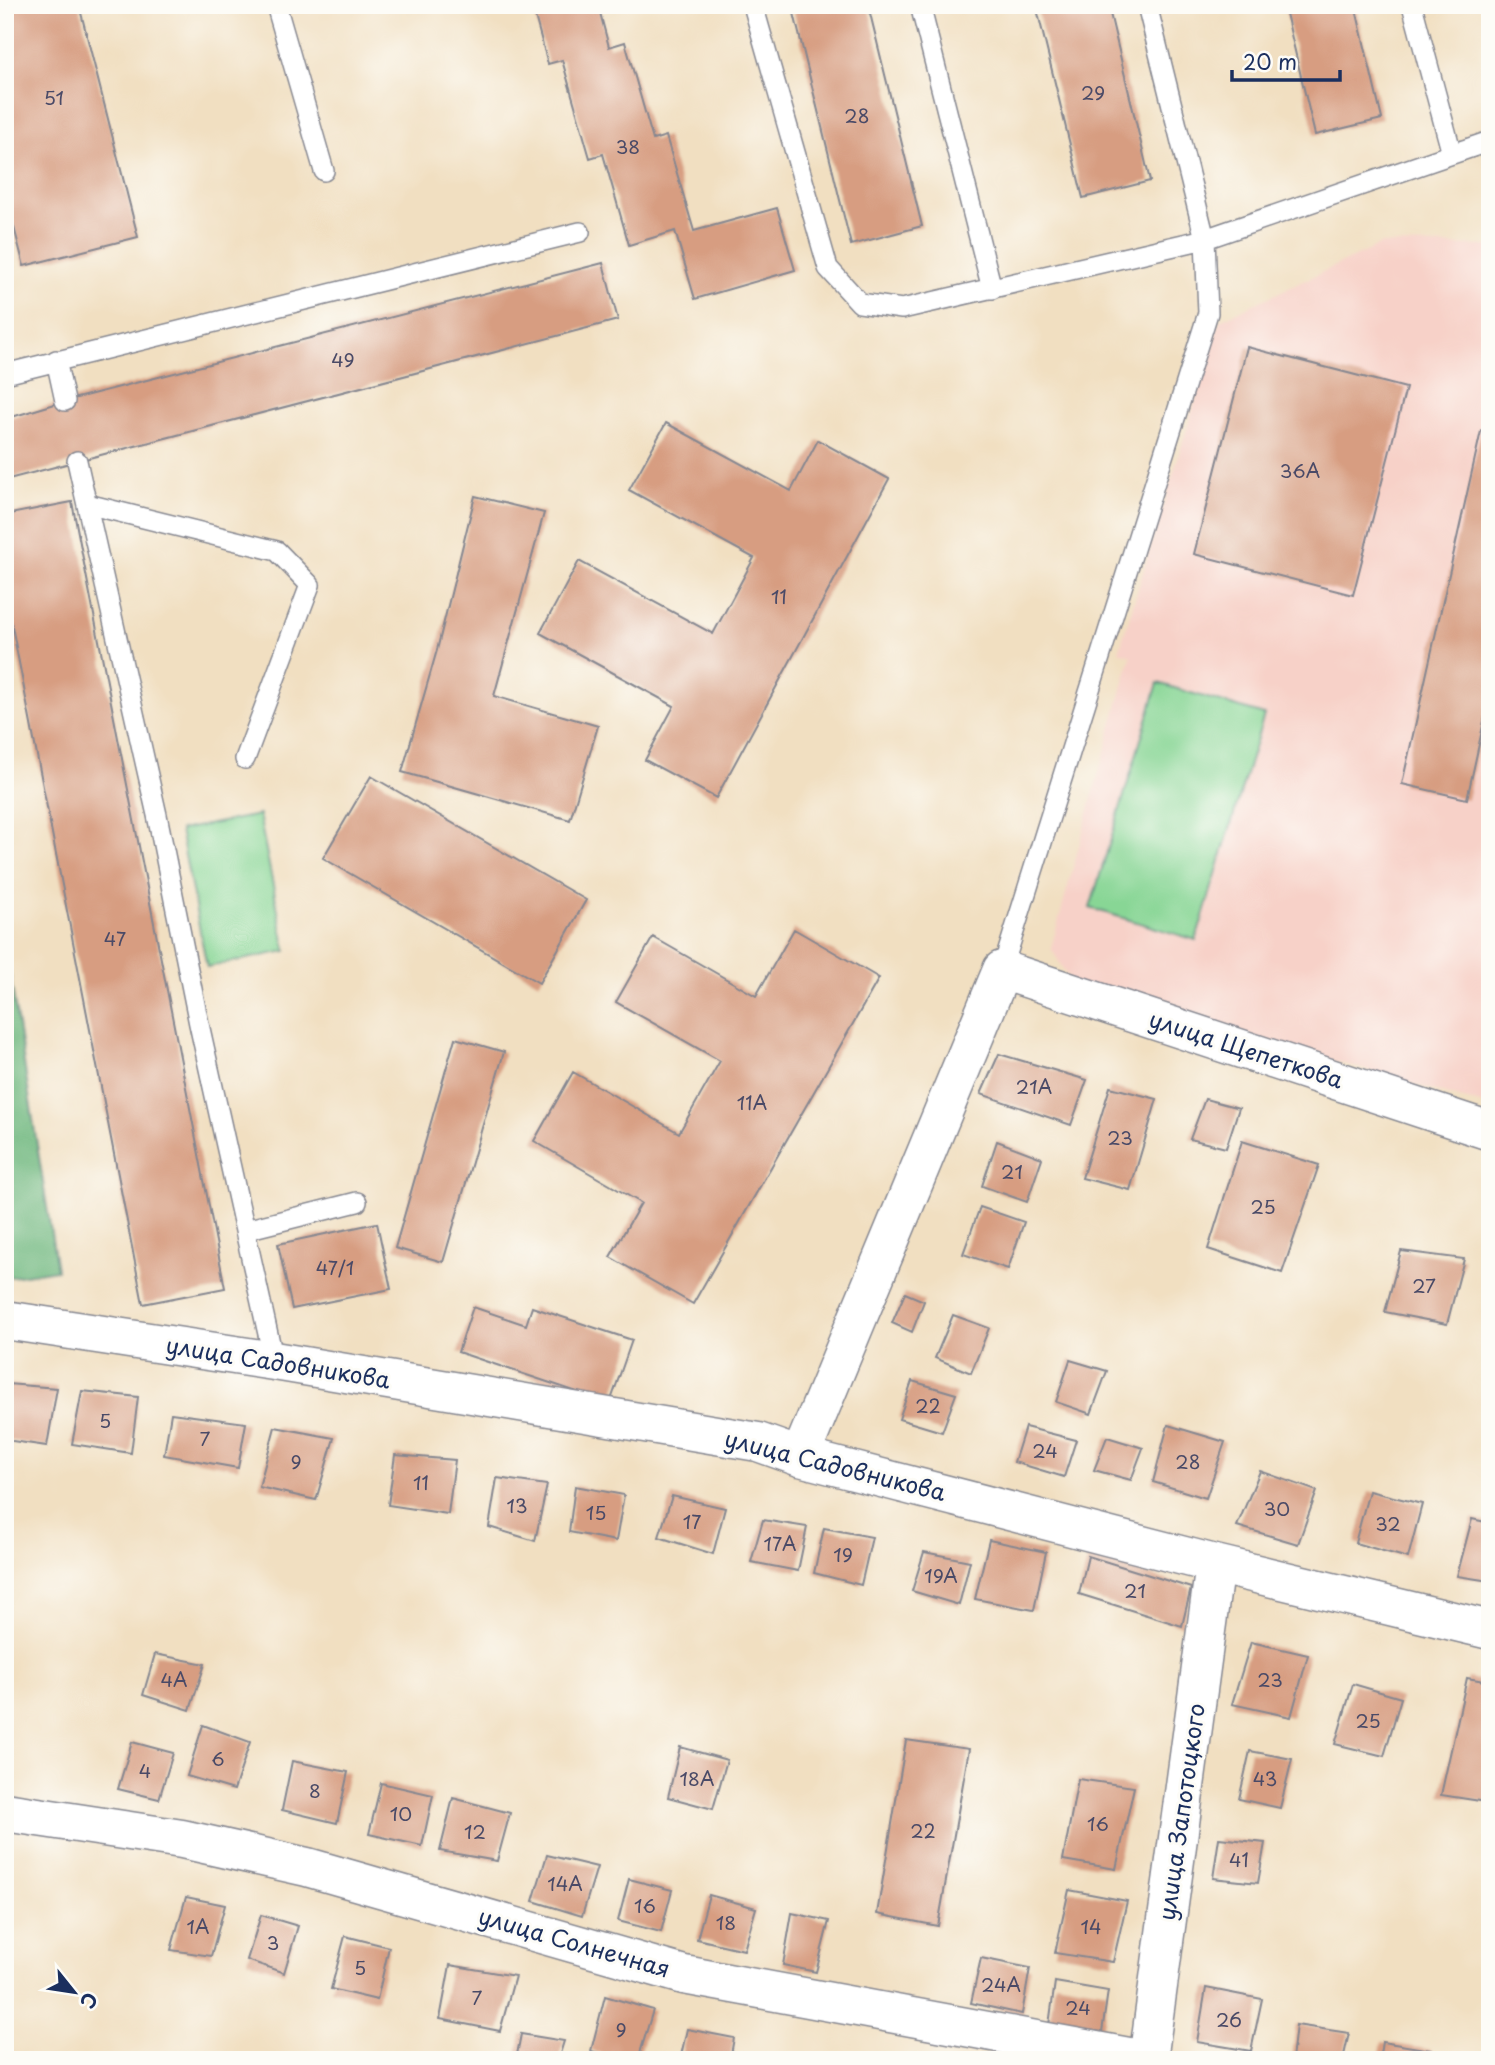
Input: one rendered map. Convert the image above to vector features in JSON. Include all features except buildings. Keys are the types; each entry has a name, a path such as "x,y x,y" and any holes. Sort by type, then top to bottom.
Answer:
{"street":[{"name":"улица Щепеткова","path":"1002,971 1490,1130"},
{"path":"800,1457 1002,971"},
{"name":"улица Садовникова","path":"5,1320 274,1361 758,1442 800,1457 1215,1564 1490,1630"},
{"name":"улица Запотоцкого","path":"1147,2060 1215,1564"},
{"name":"улица Солнечная","path":"5,1812 182,1839 307,1867 684,1975 1147,2060"}],"lane":[{"path":"276,5 324,171"},
{"path":"753,5 828,268 860,303 902,309 1205,239 1490,141"},
{"path":"920,5 992,289"},
{"path":"1002,971 1208,313 1205,239 1147,5"},
{"path":"1412,5 1452,154"},
{"path":"5,374 580,232"},
{"path":"55,360 65,401"},
{"path":"78,461 274,1361"},
{"path":"87,504 277,551 310,585 245,759"},
{"path":"245,1230 357,1202"}],"shaded area":[{"path":"1382,244 1490,246 1490,1107 1071,983 1051,948 1131,656 1119,651 1220,320"}],"green space":[{"path":"1158,683 1264,715 1196,940 1090,908"},
{"path":"259,815 286,951 207,967 180,830"},
{"path":"5,944 57,1270 12,1277 5,1276"}]}
